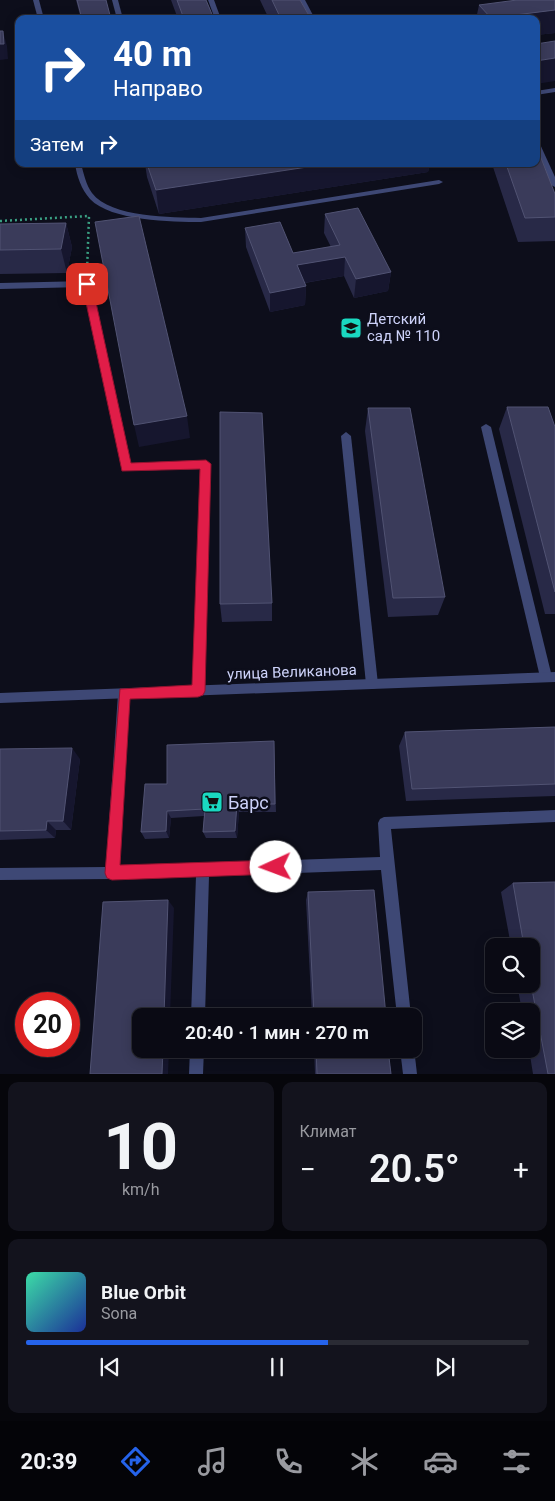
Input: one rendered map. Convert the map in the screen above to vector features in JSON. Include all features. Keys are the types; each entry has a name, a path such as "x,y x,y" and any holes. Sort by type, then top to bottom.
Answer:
{"street":[{"path":"36,0 40,15"},
{"path":"115,0 119,15"},
{"path":"211,0 217,15"},
{"path":"302,0 310,15"},
{"path":"540,92 555,90"},
{"path":"540,151 555,185"},
{"path":"79,167 83,184 94,200 124,212 162,220 200,220 439,182"},
{"path":"0,286 87,284 126,468 206,464 198,691"},
{"path":"486,427 551,677"},
{"path":"346,436 372,684"},
{"name":"улица Великанова","path":"0,698 551,677"},
{"path":"112,873 124,694"},
{"path":"403,1008 384,823 555,816"},
{"path":"0,874 112,873 387,863"},
{"path":"198,1008 203,870"},
{"path":"196,1074 197,1058"},
{"path":"408,1058 410,1074"}],"path":[{"path":"0,221 89,216 87,284"}],"building":[{"path":"77,0 106,0 110,15 81,15"},
{"path":"177,0 206,0 212,15 183,15"},
{"path":"272,0 300,0 309,15 279,15"},
{"path":"517,0 555,0 555,10 515,15 488,15 479,5"},
{"path":"0,31 3,31 4,44 0,44"},
{"path":"555,41 555,58 540,60 540,43"},
{"path":"540,155 555,194 555,217 525,218 507,167 540,167"},
{"path":"148,167 307,167 156,190"},
{"path":"358,208 391,272 356,279 345,257 297,265 306,286 270,293 245,228 280,222 293,253 340,245 325,214"},
{"path":"139,216 187,416 134,425 95,222"},
{"path":"66,223 61,249 0,250 0,224"},
{"path":"507,407 548,407 555,427 555,592"},
{"path":"368,408 410,408 445,597 393,598"},
{"path":"220,412 262,413 272,603 220,604"},
{"path":"555,727 555,784 412,789 405,732"},
{"name":"Барс","path":"274,741 275,804 237,804 235,831 203,832 205,809 167,811 166,831 141,832 145,784 167,784 167,745"},
{"path":"72,748 63,821 47,821 46,830 0,831 0,749"},
{"path":"555,882 555,1074 548,1074 540,1032 540,1003 535,1003 533,993 540,993 540,938 523,938 513,883"},
{"path":"374,890 385,1008 314,1008 308,892"},
{"path":"168,900 164,1008 132,1008 132,1058 163,1058 162,1074 90,1074 103,902"},
{"path":"316,1058 389,1058 391,1074 317,1074"}],"place":[{"name":"Детский сад № 110","path":"351,328"},
{"name":"Барс","path":"212,802"}],"route":[{"path":"87,284 126,468 206,464 198,691 124,694 112,873 276,867"}]}
